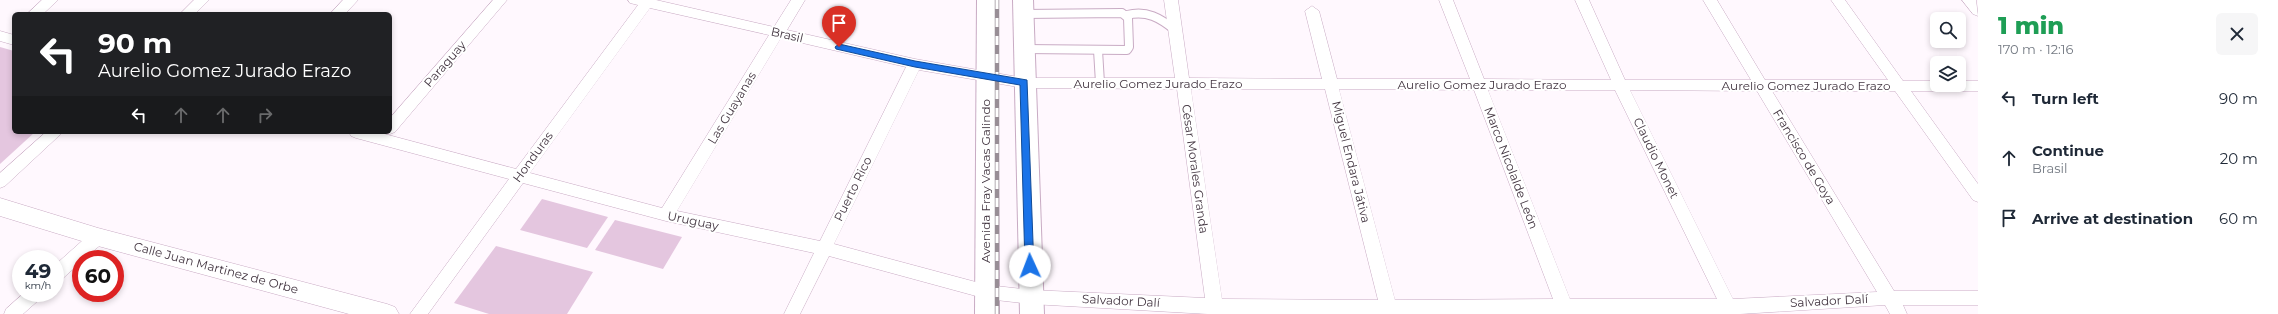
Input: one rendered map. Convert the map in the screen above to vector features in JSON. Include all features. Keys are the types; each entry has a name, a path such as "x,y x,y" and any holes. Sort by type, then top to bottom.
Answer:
{"main road":[{"name":"Avenida Fray Vacas Galindo","path":"987,0 987,314"},
{"path":"1023,7 1024,83 1032,306"}],"street":[{"path":"36,12 51,0"},
{"path":"189,12 202,0"},
{"path":"339,12 351,0"},
{"name":"Paraguay","path":"392,126 500,0"},
{"name":"Las Guayanas","path":"666,215 798,0"},
{"name":"César Morales Granda","path":"1171,0 1215,310"},
{"name":"Marco Nicolalde León","path":"1446,0 1566,310"},
{"name":"Claudio Monet","path":"1582,0 1620,85 1731,310"},
{"name":"Francisco de Goya","path":"1710,0 1760,86 1899,314"},
{"path":"1838,0 1978,196"},
{"path":"1969,0 1978,11"},
{"name":"Brasil","path":"644,1 915,64 986,77"},
{"name":"Honduras","path":"418,314 644,1"},
{"name":"Miguel Endara Játiva","path":"1312,11 1389,311"},
{"name":"Puerto Rico","path":"792,314 915,64"},
{"name":"Aurelio Gomez Jurado Erazo","path":"986,77 1024,83 1978,86"},
{"path":"0,182 54,134"},
{"name":"Uruguay","path":"389,134 519,176 666,215 824,248 987,292 1032,306"},
{"name":"Calle Juan Martinez de Orbe","path":"0,208 98,237 387,314"},
{"path":"64,267 98,237"},
{"name":"Salvador Dalí","path":"1032,306 1215,310 1389,311 1731,310 1889,298 1978,298"},
{"path":"12,314 25,302"}],"lane":[{"path":"1023,7 1122,13 1126,15 1146,12 1157,17 1175,30"},
{"path":"1024,49 1127,50 1129,47 1128,18 1126,15"},
{"path":"1098,50 1100,83"}],"shaded area":[{"path":"0,47 12,50 12,134 33,134 0,164"},
{"path":"542,199 608,217 587,248 520,230"},
{"path":"615,220 682,237 663,269 595,250"},
{"path":"496,246 593,272 567,314 489,314 454,303"}],"railway":[{"path":"997,0 997,314"}],"route":[{"path":"839,47 915,64 1024,83 1030,266"}]}
